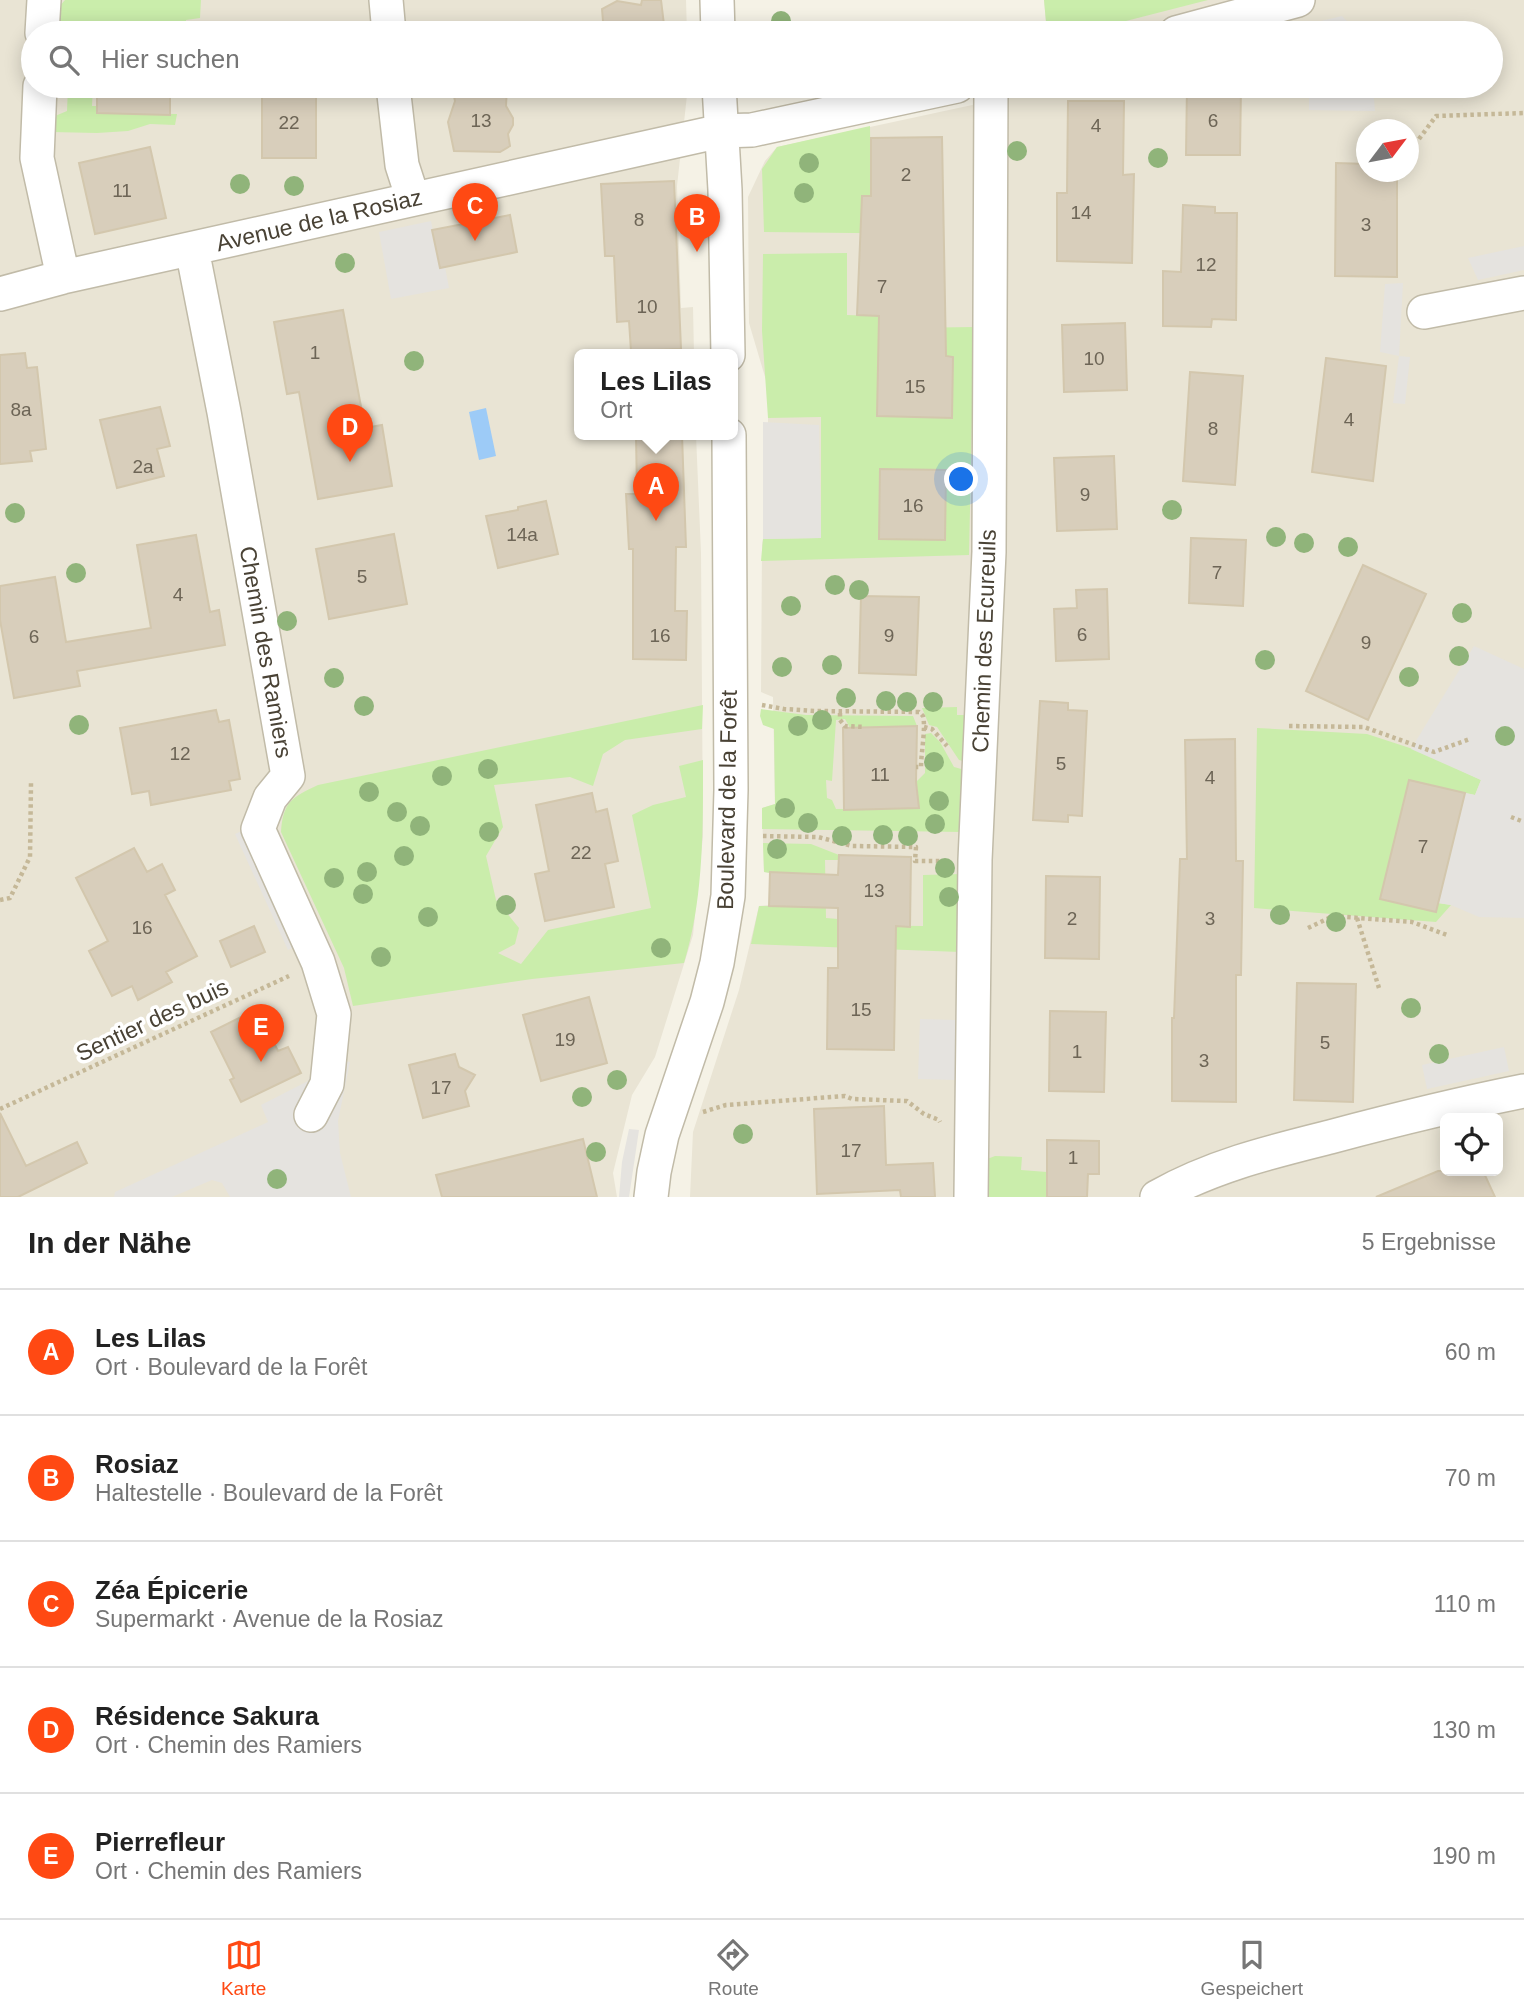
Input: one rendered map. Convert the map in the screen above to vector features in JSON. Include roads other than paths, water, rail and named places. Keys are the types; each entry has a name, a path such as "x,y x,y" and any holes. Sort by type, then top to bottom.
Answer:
{"street":[{"path":"43,21 44,0"},
{"path":"386,0 388,21"},
{"path":"717,0 718,21"},
{"path":"1220,21 1298,0"},
{"path":"40,98 37,158 63,277"},
{"path":"394,98 402,165 414,199"},
{"path":"720,98 725,190 728,349"},
{"name":"Avenue de la Rosiaz","path":"0,294 63,277 721,131 752,130 901,98"},
{"name":"Chemin des Ecureuils","path":"971,1197 976,852 989,552 991,98"},
{"name":"Chemin des Ramiers","path":"192,249 224,412 288,776 270,798 258,829 318,962 334,1014 327,1084 311,1115"},
{"path":"1424,312 1524,293"},
{"name":"Boulevard de la Forêt","path":"652,1197 653,1172 662,1135 707,1002 729,896 729,440"},
{"path":"1157,1197 1178,1185 1262,1153 1524,1091"}],"water":[{"path":"486,408 496,456 479,460 469,412"}],"place":[{"name":"Zéa Épicerie","path":"475,241"},
{"name":"Rosiaz","path":"697,252"},
{"name":"Résidence Sakura","path":"350,462"},
{"name":"Les Lilas","path":"656,521"},
{"name":"Pierrefleur","path":"261,1062"}]}
